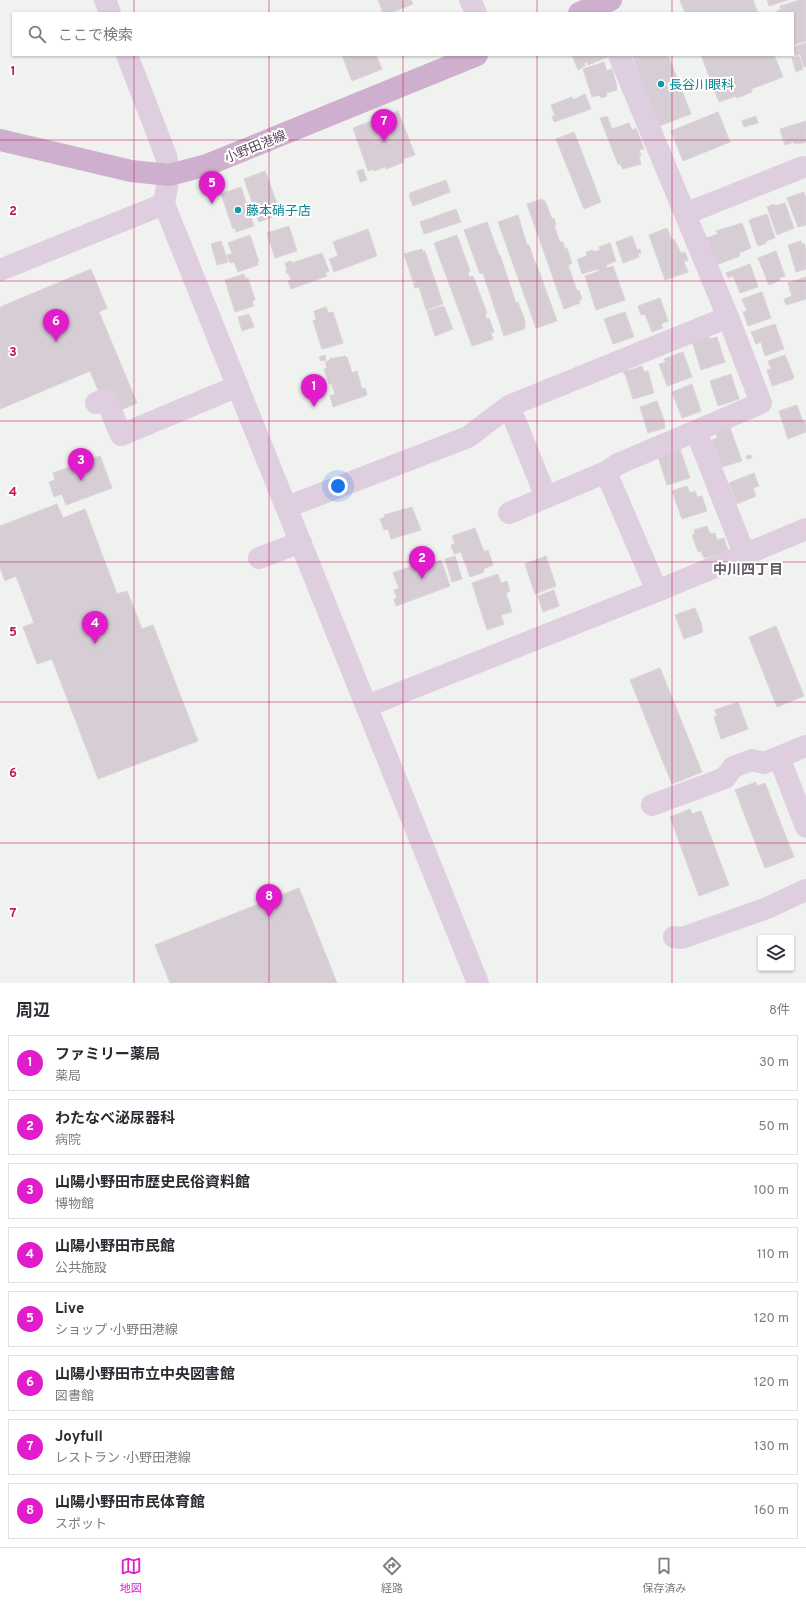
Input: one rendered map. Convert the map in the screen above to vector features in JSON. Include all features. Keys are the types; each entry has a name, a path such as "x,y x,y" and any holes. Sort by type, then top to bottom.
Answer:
{"main road":[{"name":"小野田港線","path":"0,140 131,171 169,175 207,165 475,56"}],"street":[{"path":"105,0 110,12"},
{"path":"470,0 476,12"},
{"path":"126,56 166,156 169,175 164,204 288,507 478,983"},
{"path":"509,513 606,472 618,464 761,403 728,317 619,56"},
{"path":"685,214 803,167"},
{"path":"0,270 164,204"},
{"path":"288,507 468,437 509,406 728,317"},
{"path":"96,403 106,399 121,435 238,386"},
{"path":"509,406 546,497"},
{"path":"696,430 744,554"},
{"path":"606,472 657,591"},
{"path":"367,706 657,591 806,529"},
{"path":"259,558 301,542"},
{"path":"652,805 725,778 733,767 752,760 764,763 806,746"},
{"path":"779,757 806,827"},
{"path":"674,937 682,938 732,921 767,908 806,890"}],"building":[{"path":"378,0 411,0 413,4 393,12 383,12"},
{"path":"680,0 753,0 758,12 685,12"},
{"path":"767,0 788,0 769,6"},
{"path":"800,0 806,0 806,41 794,45 794,12 777,12 781,9 780,6"},
{"path":"806,43 806,66 804,67 800,54 796,56 794,47"},
{"path":"342,56 376,56 382,69 352,81"},
{"path":"572,56 608,57 588,65 587,62 584,63 585,66 578,70"},
{"name":"長谷川眼科","path":"632,56 668,56 691,114 659,126"},
{"path":"701,56 774,56 783,77 751,89 752,92 737,98 736,96 719,102"},
{"path":"799,56 803,69 796,72 792,58"},
{"path":"604,62 607,71 612,69 617,90 606,93 607,96 601,98 600,95 592,97 583,69"},
{"path":"585,94 591,109 554,122 552,116 555,116 551,105 572,97 573,100"},
{"path":"398,111 415,155 403,159 404,162 386,169 385,167 374,171 374,169 368,171 353,128"},
{"path":"718,112 730,142 683,161 671,131"},
{"path":"607,116 612,129 629,123 632,130 636,128 644,149 639,150 641,164 623,169 620,164 618,164 600,118"},
{"path":"756,116 758,123 744,127 742,121"},
{"path":"806,121 806,142 799,144 799,142 795,144 794,142 785,145 780,129"},
{"path":"574,132 601,202 584,209 556,139"},
{"path":"363,169 367,180 360,182 357,171"},
{"path":"265,171 281,214 259,222 244,179"},
{"path":"446,180 450,192 413,206 409,195 410,193"},
{"name":"藤本硝子店","path":"241,187 254,226 236,232 235,228 233,229 221,194"},
{"path":"804,192 806,198 806,225 798,227 787,198"},
{"path":"542,199 545,201 552,219 554,218 556,225 554,226 560,242 563,242 565,249 567,248 572,263 568,265 577,291 579,290 582,299 579,300 580,303 564,309 527,204"},
{"path":"785,203 794,228 777,235 767,207 774,204 774,206"},
{"path":"456,209 461,222 424,234 420,222"},
{"path":"767,214 775,238 766,241 766,243 759,246 749,220"},
{"path":"518,215 527,245 529,245 557,321 536,328 498,222"},
{"path":"487,222 516,303 518,302 525,321 524,329 504,336 483,273 480,274 464,230"},
{"path":"742,223 751,248 739,253 740,256 716,265 703,239 718,234 716,231"},
{"path":"289,226 297,251 275,258 267,233"},
{"path":"667,228 672,240 674,239 681,253 685,252 688,260 684,262 688,272 665,280 649,235"},
{"path":"368,229 377,256 334,272 329,259 338,256 333,242"},
{"path":"250,235 259,262 257,263 258,265 238,272 234,262 230,263 227,255 232,254 228,243"},
{"path":"457,235 470,271 468,272 469,277 473,276 487,313 485,314 487,319 489,318 494,332 491,333 493,339 472,346 434,243"},
{"path":"632,236 637,250 640,249 641,253 638,254 639,257 623,263 616,242"},
{"path":"221,241 228,262 217,265 211,244"},
{"path":"801,241 802,244 804,243 806,250 806,269 796,272 788,245"},
{"path":"610,243 616,261 606,265 607,268 613,266 625,300 596,310 585,276 599,271 598,269 582,274 577,259 587,256 586,252 600,250 599,247"},
{"path":"422,249 423,252 425,251 443,304 426,310 419,287 415,288 413,283 416,282 415,280 413,281 404,254"},
{"path":"776,251 785,276 769,285 758,258"},
{"path":"322,253 329,271 325,273 327,276 291,289 288,281 291,280 288,273 287,274 285,263 291,261 292,263"},
{"path":"750,264 758,287 740,293 733,276 728,278 726,273"},
{"path":"91,269 107,308 99,312 137,403 121,410 113,390 100,395 90,371 0,409 0,307"},
{"path":"244,274 245,278 248,278 255,300 252,301 254,306 235,312 225,280"},
{"path":"806,277 806,299 786,305 784,299 792,296 788,283"},
{"path":"762,292 771,318 748,326 743,312 747,311 742,299"},
{"path":"660,298 668,321 661,324 663,328 652,332 645,314 641,315 638,306"},
{"path":"444,306 453,329 435,336 427,311"},
{"path":"326,307 328,313 333,312 343,343 322,349 313,321 316,319 314,311"},
{"path":"625,312 634,337 613,344 604,319"},
{"path":"249,314 254,327 242,331 238,317"},
{"path":"775,324 784,349 765,356 761,342 756,344 751,332"},
{"path":"710,337 710,339 717,337 725,362 701,370 692,341"},
{"path":"683,352 692,377 667,386 659,364 666,362 664,359"},
{"path":"325,355 326,360 321,361 319,357"},
{"path":"785,355 794,377 793,379 772,386 767,370 771,369 768,361"},
{"path":"345,356 346,358 347,357 352,373 357,371 362,389 365,388 367,395 333,407 330,396 335,394 331,383 329,384 324,369 327,368 325,362 330,360 329,359"},
{"path":"627,366 628,371 642,366 644,372 648,371 654,393 633,399 625,374 621,368"},
{"path":"731,374 739,399 718,406 710,381"},
{"path":"692,384 701,411 682,418 672,392"},
{"path":"657,401 665,423 665,428 648,433 640,407"},
{"path":"797,405 803,422 806,424 806,432 788,439 779,411"},
{"path":"730,428 742,461 722,467 712,440 717,438 716,433"},
{"path":"680,449 690,478 667,485 658,457"},
{"path":"751,455 752,458 747,459 746,456"},
{"path":"100,456 112,488 66,505 62,494 54,497 49,482 55,480 53,473"},
{"path":"754,473 759,486 753,488 756,496 737,504 729,483"},
{"path":"687,486 690,493 695,491 697,497 702,496 707,511 682,519 672,491"},
{"path":"57,504 63,518 85,509 117,594 127,591 142,629 153,625 198,741 98,779 52,659 37,664 23,627 34,623 16,576 5,581 0,568 0,526"},
{"path":"412,507 421,530 391,539 388,529 384,530 380,519 385,517 384,515"},
{"path":"707,526 710,534 715,533 717,540 724,538 728,551 704,558 701,551 698,552 692,535 695,534 694,530"},
{"path":"475,528 484,552 488,550 493,565 483,569 484,572 470,577 461,552 454,554 451,545 455,544 452,536"},
{"path":"455,556 462,579 452,582 445,559"},
{"path":"546,556 556,586 535,594 525,564"},
{"path":"441,560 450,586 396,606 394,599 397,598 394,590 399,588 393,573 412,566 413,570"},
{"path":"498,574 501,583 507,581 510,591 506,593 512,612 501,615 504,624 487,630 472,583"},
{"path":"554,590 559,606 543,612 538,596"},
{"path":"695,608 702,625 703,632 684,639 675,615"},
{"path":"776,626 804,696 777,707 749,637"},
{"path":"660,668 702,772 672,784 630,680"},
{"path":"738,702 748,729 721,739 714,717 717,716 715,710"},
{"path":"756,782 757,786 765,783 794,857 765,868 735,790"},
{"path":"690,809 692,814 701,811 729,885 699,896 670,817"},
{"path":"299,888 337,983 170,983 155,945"}],"place":[{"name":"長谷川眼科","path":"661,84"},
{"name":"Joyfull","path":"384,142"},
{"name":"Live","path":"212,204"},
{"name":"藤本硝子店","path":"238,210"},
{"name":"山陽小野田市立中央図書館","path":"56,342"},
{"name":"ファミリー薬局","path":"314,407"},
{"name":"山陽小野田市歴史民俗資料館","path":"81,481"},
{"name":"わたなべ泌尿器科","path":"422,579"},
{"name":"山陽小野田市民館","path":"95,644"},
{"name":"山陽小野田市民体育館","path":"269,917"}],"district":[{"name":"中川四丁目","path":"748,569"}]}
